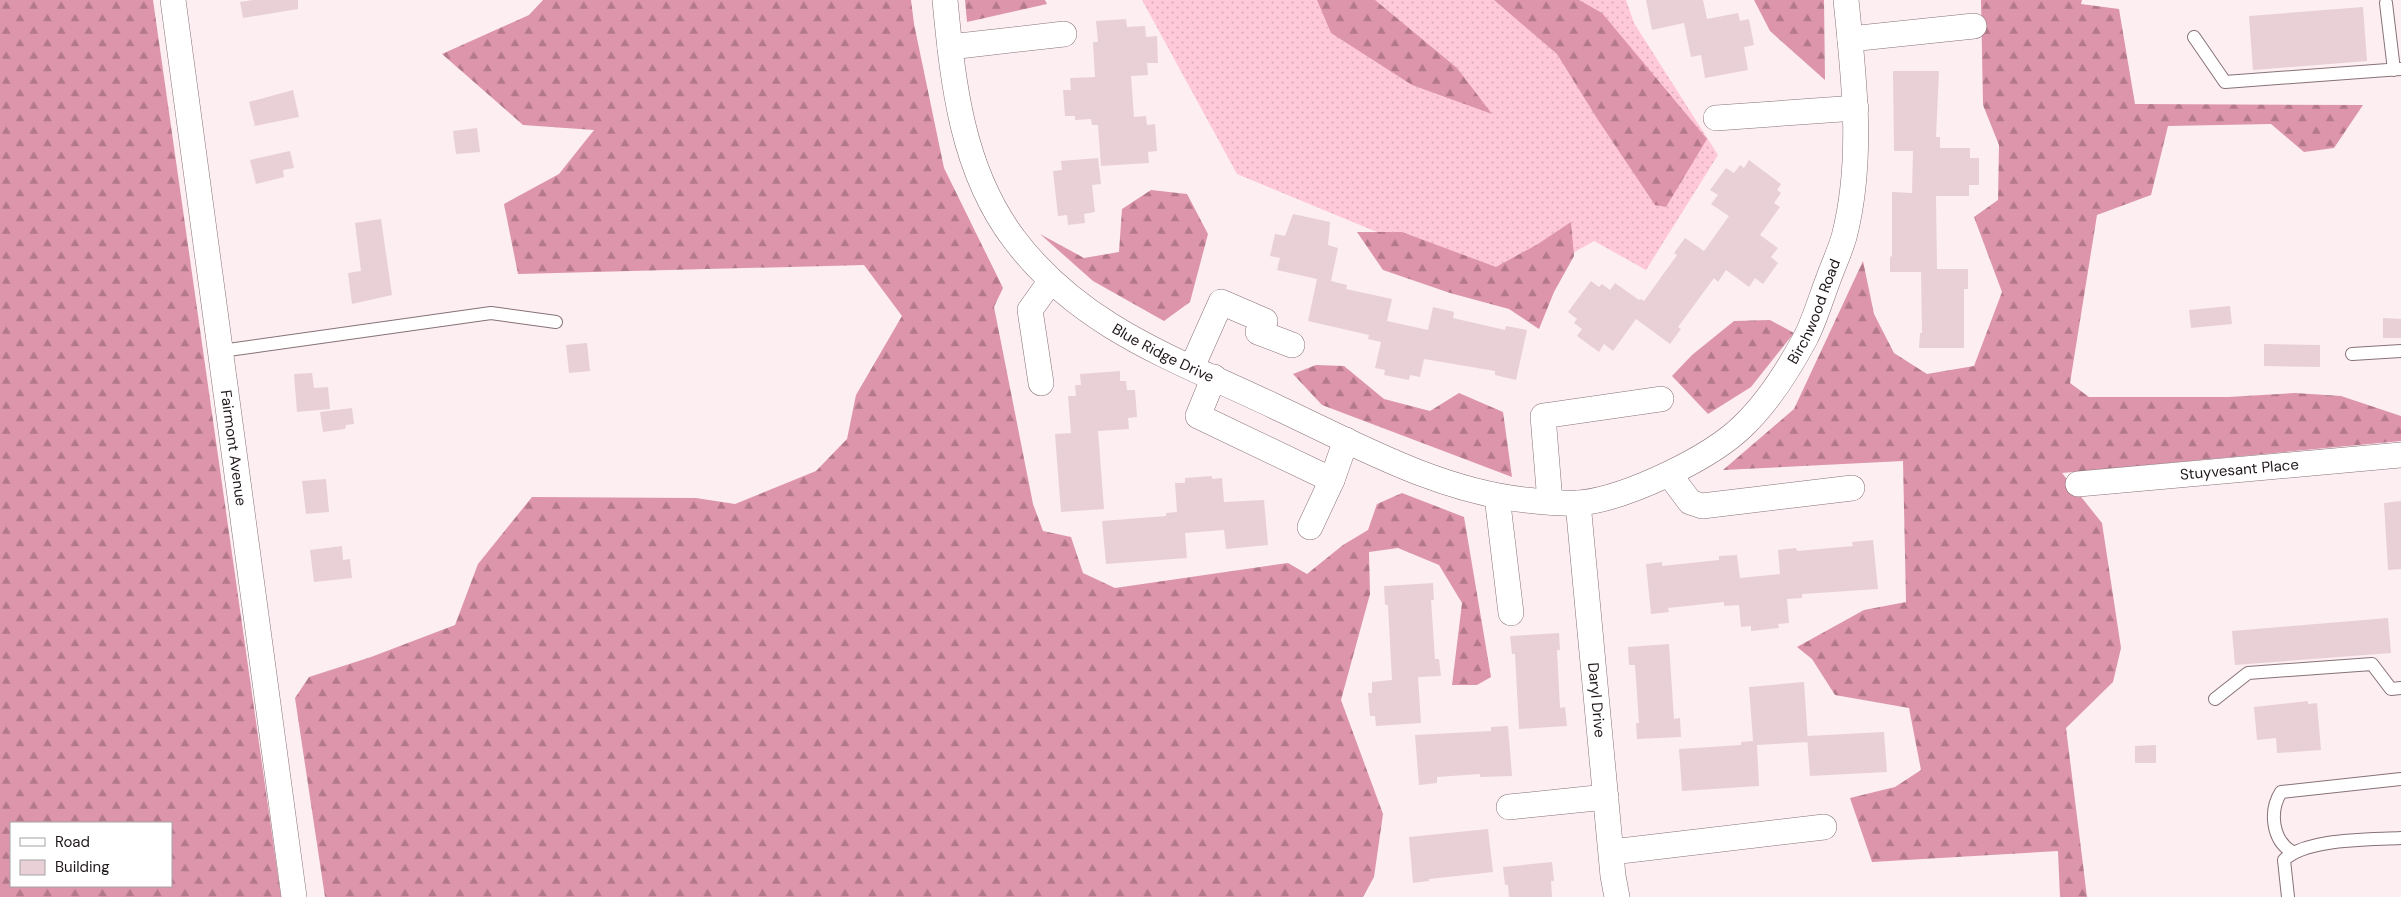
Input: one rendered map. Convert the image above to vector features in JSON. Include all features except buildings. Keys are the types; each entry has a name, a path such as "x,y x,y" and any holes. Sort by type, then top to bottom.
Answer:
{"street":[{"name":"Fairmont Avenue","path":"173,0 294,897"},
{"name":"Blue Ridge Drive","path":"945,0 959,118 979,180 1013,237 1050,282 1094,316 1148,348 1346,440 1452,484 1497,496 1578,503"},
{"name":"Birchwood Road","path":"1578,503 1606,498 1669,474 1698,458 1744,426 1777,384 1807,336 1844,236 1854,171 1856,108 1846,0"},
{"path":"1850,39 1974,26"},
{"path":"950,47 1064,34"},
{"path":"1716,118 1856,108"},
{"path":"1040,383 1030,310 1050,282"},
{"path":"1292,345 1258,332 1265,321 1221,302 1203,372 1198,416 1332,480"},
{"path":"1550,502 1542,416 1661,400"},
{"path":"1310,527 1332,480 1346,440"},
{"name":"Stuyvesant Place","path":"2078,484 2401,455"},
{"path":"1669,474 1690,502 1702,506 1852,488"},
{"path":"1497,496 1511,613"},
{"name":"Daryl Drive","path":"1578,503 1617,897"},
{"path":"1509,806 1606,797"},
{"path":"1612,852 1824,827"}],"lane":[{"path":"2194,37 2225,82 2398,69 2386,3"},
{"path":"220,351 491,313 556,322"},
{"path":"2352,354 2401,351"},
{"path":"2215,699 2248,673 2372,664 2391,688 2401,688"},
{"path":"2292,852 2282,846 2274,826 2274,803 2282,792 2401,779"},
{"path":"2288,897 2284,860 2292,852 2337,843 2401,838"}],"shaded area":[{"path":"1142,0 1626,0 1634,23 1718,155 1646,270 1594,241 1512,288 1237,174"}],"green space":[{"path":"0,0 153,0 281,897 0,897"},
{"path":"543,0 911,0 914,24 944,168 1003,288 994,307 1033,504 1043,531 1071,537 1083,573 1115,588 1288,563 1307,574 1343,545 1368,530 1377,504 1402,493 1464,517 1491,677 1477,685 1452,685 1462,603 1439,565 1398,548 1369,552 1370,594 1341,700 1383,814 1374,877 1363,897 325,897 295,698 309,677 371,657 455,625 478,564 532,497 696,498 735,504 816,471 847,439 856,395 902,316 864,265 518,274 504,204 559,174 594,130 523,125 442,54 529,15"},
{"path":"965,0 1045,0 1047,4 967,22"},
{"path":"1317,0 1375,0 1457,68 1492,114 1412,85 1331,33"},
{"path":"1494,0 1579,0 1602,13 1707,139 1666,207 1655,205 1598,120 1557,54"},
{"path":"1754,0 1824,0 1825,80 1770,31"},
{"path":"1981,0 2082,0 2081,4 2119,9 2135,104 2363,105 2334,148 2304,152 2271,124 2168,126 2151,195 2097,215 2070,383 2089,397 2228,397 2295,393 2341,396 2401,416 2401,441 2062,473 2102,523 2121,648 2113,682 2066,728 2087,897 2060,897 2058,851 1872,862 1850,798 1895,787 1921,770 1909,708 1835,695 1812,659 1797,647 1864,610 1906,602 1903,461 1723,470 1794,409 1863,261 1874,314 1894,353 1927,374 1974,366 2002,292 1974,217 1998,200 1999,145 1983,105"},
{"path":"1151,190 1187,194 1208,234 1190,302 1164,321 1093,281 1040,234 1084,258 1119,252 1122,209"},
{"path":"1571,222 1574,256 1554,292 1539,329 1509,309 1450,293 1383,270 1357,232 1402,232 1496,267 1538,244"},
{"path":"1770,320 1794,333 1751,387 1708,414 1672,376 1692,355 1734,321"},
{"path":"1316,365 1344,366 1384,399 1430,411 1459,393 1503,412 1512,477 1322,405 1293,374"}]}
